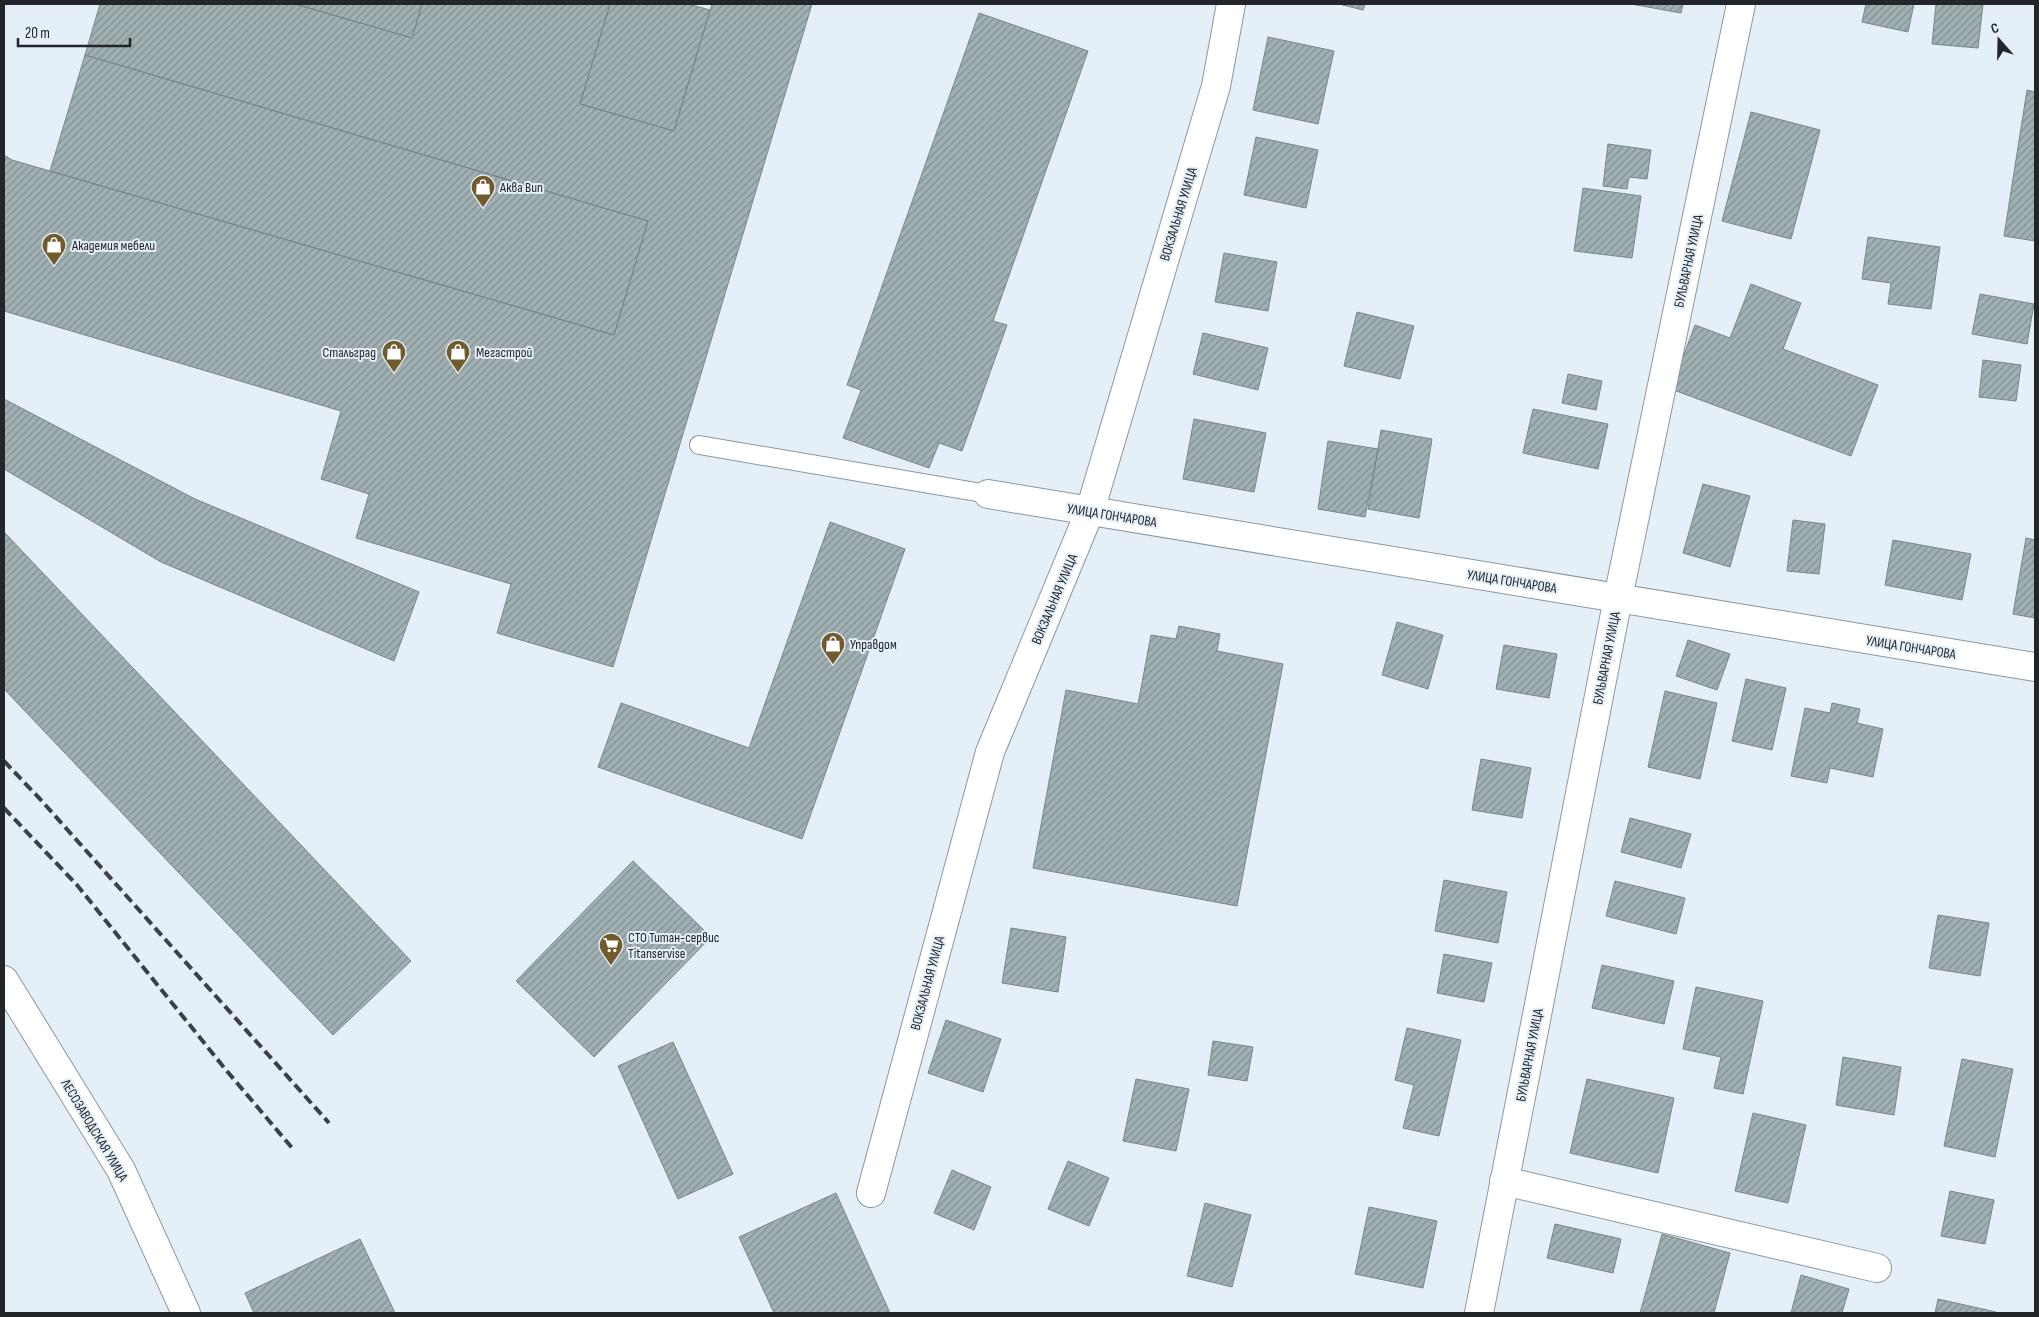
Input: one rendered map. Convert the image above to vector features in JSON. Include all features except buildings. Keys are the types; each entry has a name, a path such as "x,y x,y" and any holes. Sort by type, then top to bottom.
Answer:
{"street":[{"name":"ВОКЗАЛЬНАЯ УЛИЦА","path":"871,1193 990,752 1090,511 1216,86 1231,4"},
{"name":"БУЛЬВАРНАЯ УЛИЦА","path":"1478,1313 1618,598 1741,4"},
{"name":"УЛИЦА ГОНЧАРОВА","path":"988,494 2035,667"},
{"name":"ЛЕСОЗАВОДСКАЯ УЛИЦА","path":"4,980 121,1170 186,1313"},
{"path":"1504,1181 1877,1268"}],"lane":[{"path":"699,445 988,494"}],"railway":[{"path":"4,761 329,1123"},
{"path":"4,808 77,885 226,1070 293,1149"}],"place":[{"name":"Аква Вип","path":"483,208"},
{"name":"Академия мебели","path":"54,266"},
{"name":"Стальград","path":"394,373"},
{"name":"Мегастрой","path":"458,373"},
{"name":"Управдом","path":"833,665"},
{"name":"СТО Титан-сервис Titanservise","path":"611,966"}]}
